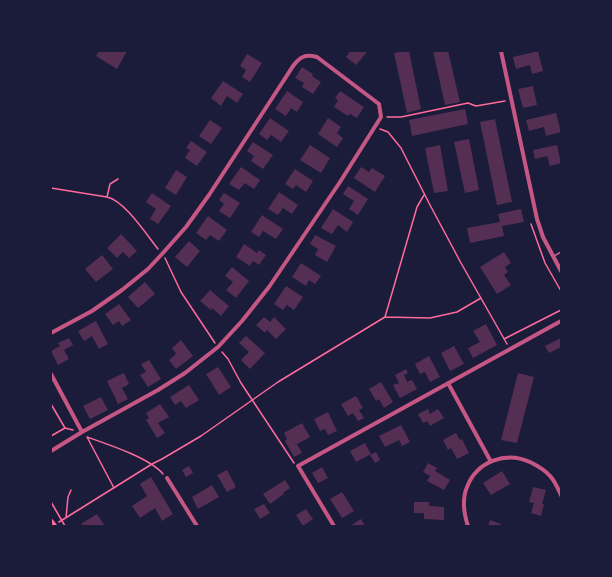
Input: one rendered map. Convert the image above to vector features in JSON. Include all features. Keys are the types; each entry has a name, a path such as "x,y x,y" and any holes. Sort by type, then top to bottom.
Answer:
{"main road":[{"path":"51,522 54,526"}],"street":[{"path":"501,51 537,219 543,237 561,271"},
{"path":"51,333 92,311 122,290 148,269 162,254 186,227 209,195 284,80 297,62 303,57 317,57 379,104 381,117 340,182 269,287 242,321 218,347 185,373 158,390 51,451"},
{"path":"334,526 298,466 561,321"},
{"path":"51,374 82,432"},
{"path":"448,383 490,460"},
{"path":"468,526 464,501 467,487 472,478 490,460 504,457 517,458 535,465 544,470 551,477 561,495"},
{"path":"167,478 197,526"}],"lane":[{"path":"553,257 561,252"}],"path":[{"path":"381,117 401,116 468,103 476,106 505,101"},
{"path":"374,127 388,132 406,157 461,263 510,349"},
{"path":"106,197 110,184 118,179"},
{"path":"51,188 112,198 122,205 162,254 169,265 181,292 218,347 228,359 241,383 293,462 298,466"},
{"path":"385,317 417,207 424,194"},
{"path":"62,520 152,464 162,460 201,436 278,382 385,317 430,318 457,312 481,298"},
{"path":"504,339 561,310"},
{"path":"51,404 65,428"},
{"path":"51,436 65,428 82,432"},
{"path":"114,488 87,437 158,467 167,478"},
{"path":"66,518 68,497 71,490"},
{"path":"51,502 65,526"}],"building":[{"path":"99,51 127,51 117,69 96,56"},
{"path":"346,51 368,51 356,65 346,57 349,53"},
{"path":"409,51 421,109 407,113 394,53"},
{"path":"433,51 448,51 460,102 445,105"},
{"path":"538,51 543,71 532,74 530,65 516,69 513,57"},
{"path":"247,54 262,63 250,82 242,77 246,70 240,66"},
{"path":"302,67 313,74 312,76 321,82 313,94 302,87 304,83 295,78"},
{"path":"223,81 243,94 237,103 227,96 221,106 211,98"},
{"path":"533,86 537,105 523,108 518,89"},
{"path":"287,91 303,102 297,112 291,108 286,116 275,109"},
{"path":"340,91 364,107 357,118 350,114 348,116 334,107 338,100 335,98"},
{"path":"465,109 468,124 412,136 409,120"},
{"path":"556,113 561,132 546,136 544,127 529,131 526,120"},
{"path":"270,118 289,131 281,142 271,135 267,140 259,134"},
{"path":"328,118 341,127 337,133 343,138 337,147 318,134"},
{"path":"495,119 512,202 497,205 480,122"},
{"path":"210,120 222,128 211,144 199,136"},
{"path":"469,139 479,190 465,193 454,142"},
{"path":"191,141 207,152 197,166 185,158 190,150 186,148"},
{"path":"253,142 273,155 263,169 251,161 254,156 247,151"},
{"path":"310,145 330,158 321,173 300,160"},
{"path":"440,145 448,191 434,193 425,148"},
{"path":"557,145 561,163 550,166 547,156 535,159 533,150"},
{"path":"241,167 260,180 254,189 245,183 239,190 229,184"},
{"path":"361,167 369,172 372,168 385,176 375,192 354,178"},
{"path":"295,169 313,181 306,192 296,185 293,189 285,184"},
{"path":"176,170 187,177 176,195 165,188"},
{"path":"348,186 368,199 358,215 349,209 354,201 343,194"},
{"path":"279,192 298,205 292,214 283,208 278,215 268,209"},
{"path":"152,193 171,206 158,224 150,219 156,209 146,202"},
{"path":"224,193 240,203 230,218 219,211 224,204 219,200"},
{"path":"333,209 353,222 347,232 338,225 332,234 321,228"},
{"path":"521,209 524,222 502,226 504,236 470,243 467,228 500,222 498,214"},
{"path":"262,215 283,229 276,239 263,231 259,237 251,232"},
{"path":"208,216 227,230 219,241 210,235 206,240 196,233"},
{"path":"121,234 137,251 129,258 123,252 117,258 107,248"},
{"path":"315,235 336,246 327,262 315,255 318,249 310,244"},
{"path":"189,241 200,251 187,267 175,257"},
{"path":"244,244 257,253 259,250 266,255 259,265 253,261 250,266 236,257"},
{"path":"504,252 511,263 505,267 508,272 504,275 511,285 497,294 480,267"},
{"path":"102,255 113,269 96,282 85,269"},
{"path":"301,263 321,276 315,284 309,280 306,286 292,277"},
{"path":"232,267 249,281 236,298 226,290 233,282 225,276"},
{"path":"145,282 155,294 138,308 128,297"},
{"path":"286,286 303,297 294,310 287,305 283,310 274,304"},
{"path":"210,290 229,306 221,316 212,308 211,310 200,301"},
{"path":"119,304 131,320 122,326 119,321 113,325 105,314"},
{"path":"264,317 270,322 274,317 286,329 276,339 267,330 265,333 256,325"},
{"path":"96,321 108,344 99,349 92,336 84,341 78,331"},
{"path":"486,324 497,345 473,358 468,348 480,342 473,331"},
{"path":"246,336 265,353 250,369 241,360 249,352 239,343"},
{"path":"69,338 73,345 64,350 69,359 58,365 51,351 60,346 58,343"},
{"path":"561,338 561,347 549,353 545,346"},
{"path":"181,340 193,356 176,369 169,360 176,354 172,348"},
{"path":"454,346 464,364 450,371 441,353"},
{"path":"429,356 440,377 430,382 425,372 420,374 415,364"},
{"path":"149,360 161,379 148,387 140,375 146,372 141,364"},
{"path":"218,367 231,387 219,395 206,374"},
{"path":"406,369 408,373 404,375 407,382 412,380 417,389 400,398 393,385 399,383 395,375"},
{"path":"124,373 129,384 122,388 128,399 118,404 107,381"},
{"path":"518,373 534,377 517,443 501,440"},
{"path":"381,382 393,402 384,408 379,399 376,401 369,389"},
{"path":"189,385 199,400 186,408 181,401 175,405 170,397"},
{"path":"356,396 363,408 359,410 364,418 358,421 353,413 348,416 341,404"},
{"path":"101,397 108,410 90,419 83,406"},
{"path":"160,404 169,417 158,423 165,433 157,438 146,420 149,418 146,413"},
{"path":"428,409 430,414 438,409 444,418 430,426 427,421 423,423 418,414"},
{"path":"328,412 337,431 328,435 325,429 320,431 314,419"},
{"path":"302,423 310,437 297,444 302,453 294,457 285,441 287,439 284,433"},
{"path":"401,425 410,442 402,446 399,440 385,447 379,436"},
{"path":"456,433 460,440 462,439 469,453 457,459 451,448 448,450 443,440"},
{"path":"365,443 371,454 356,462 350,451"},
{"path":"376,452 380,460 375,463 370,455"},
{"path":"428,463 437,468 435,471 450,480 444,490 427,481 430,476 423,472"},
{"path":"189,466 193,473 186,477 182,470"},
{"path":"322,467 328,478 318,483 312,473"},
{"path":"227,470 236,487 227,492 217,475"},
{"path":"502,471 510,484 491,495 483,483"},
{"path":"151,477 173,514 162,521 155,508 140,518 132,506 147,496 140,484"},
{"path":"285,480 290,488 270,504 263,494"},
{"path":"212,485 219,497 198,509 192,497"},
{"path":"533,487 546,490 542,504 544,504 541,516 531,513 534,503 529,502"},
{"path":"342,492 354,511 342,518 330,499"},
{"path":"414,502 429,502 429,506 444,507 444,520 424,519 424,513 414,513"},
{"path":"264,504 270,513 260,519 254,509"},
{"path":"306,509 313,519 303,526 296,515"},
{"path":"97,514 105,526 83,526 81,524"},
{"path":"361,519 365,526 350,526"},
{"path":"490,520 501,524 501,526 488,526"}]}
